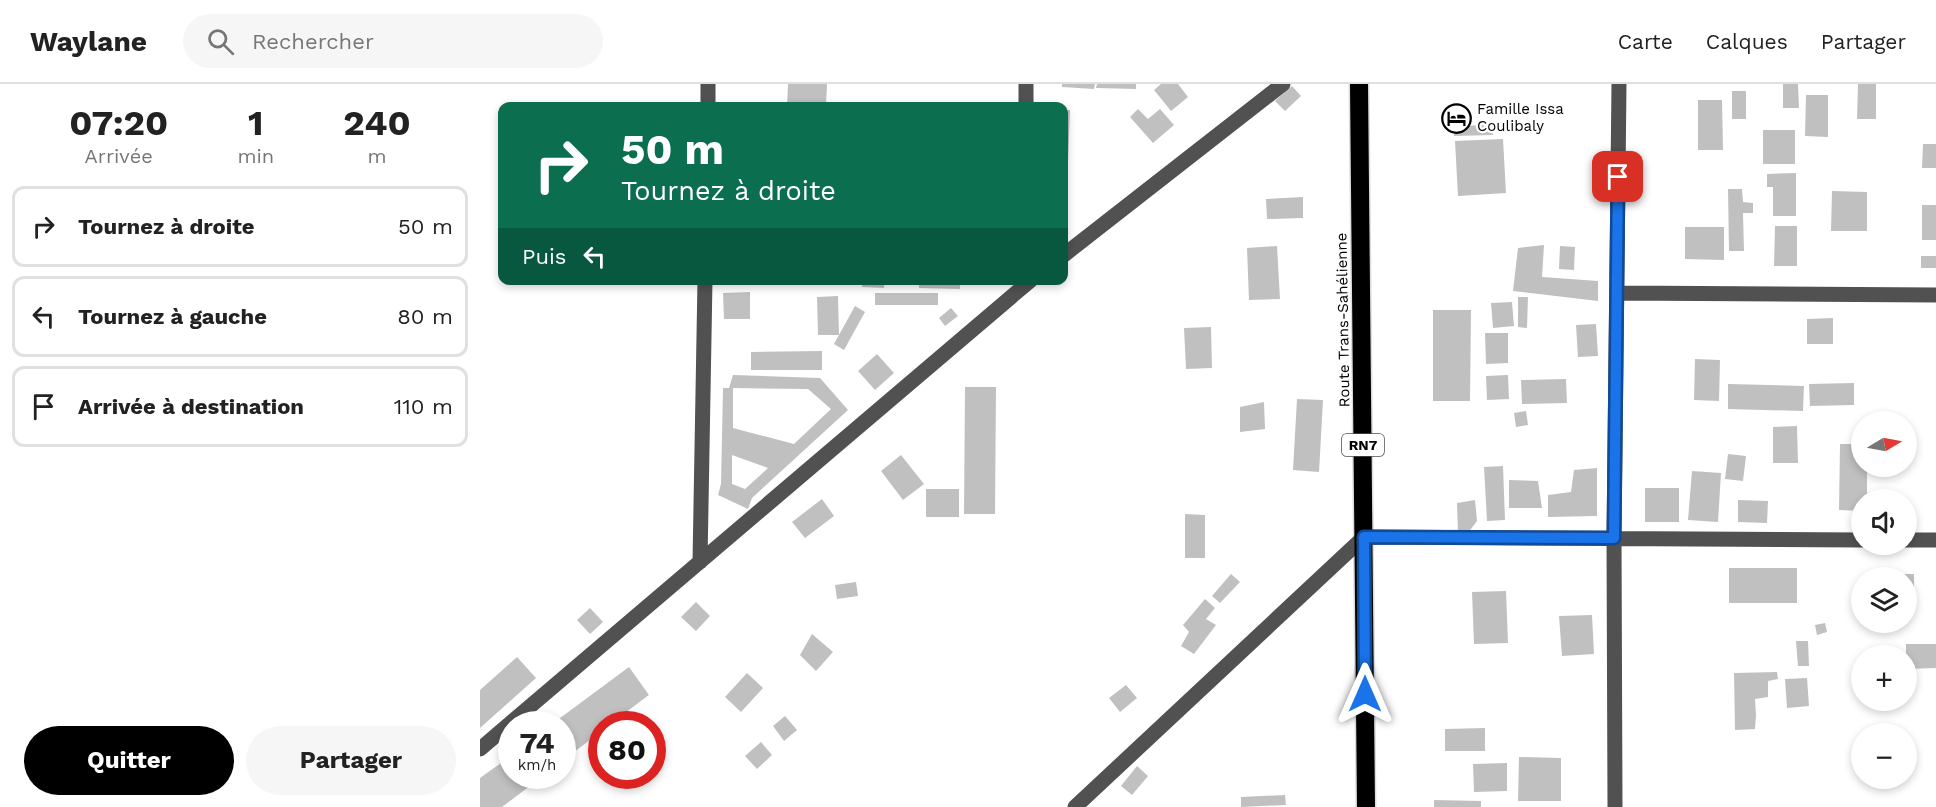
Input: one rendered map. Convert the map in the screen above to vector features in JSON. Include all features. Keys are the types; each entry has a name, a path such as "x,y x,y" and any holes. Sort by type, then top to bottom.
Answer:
{"highway":[{"name":"Route Trans-Sahélienne","path":"1359,84 1366,807"}],"street":[{"path":"708,84 708,102"},
{"path":"1026,84 1026,102"},
{"path":"1068,252 1283,84"},
{"path":"1615,807 1614,538 1618,292 1618,84"},
{"path":"700,562 705,285"},
{"path":"480,749 1023,285"},
{"path":"1618,292 1936,295"},
{"path":"1075,807 1364,537 1851,540"},
{"path":"1917,540 1936,540"}],"building":[{"path":"788,84 827,84 826,102 787,102"},
{"path":"1062,84 1095,84 1094,89 1062,87"},
{"path":"1097,84 1136,84 1136,89 1096,88"},
{"path":"1161,84 1178,84 1188,97 1171,111 1154,90"},
{"path":"1783,84 1798,84 1799,108 1783,108"},
{"path":"1858,84 1876,84 1876,119 1857,119"},
{"path":"1292,86 1301,96 1285,111 1275,101"},
{"path":"1732,91 1746,91 1746,119 1732,119"},
{"path":"1806,95 1828,95 1828,137 1805,136"},
{"path":"1698,100 1722,100 1723,150 1698,150"},
{"path":"1138,109 1148,119 1160,109 1174,125 1153,143 1130,117"},
{"path":"1068,110 1070,110 1068,162"},
{"path":"1492,125 1493,135 1454,136 1454,126"},
{"path":"1763,130 1795,130 1795,164 1763,164"},
{"path":"1503,139 1506,193 1458,196 1455,141"},
{"path":"1923,144 1936,144 1936,168 1922,168"},
{"path":"1796,173 1796,216 1773,216 1773,187 1767,187 1767,174"},
{"path":"1728,189 1742,189 1743,202 1753,203 1753,213 1743,213 1744,251 1729,251"},
{"path":"1832,191 1867,192 1867,231 1831,231"},
{"path":"1303,197 1303,218 1267,219 1266,199"},
{"path":"1922,205 1936,205 1936,240 1922,240"},
{"path":"1775,226 1797,226 1797,266 1774,266"},
{"path":"1685,227 1724,227 1724,260 1685,259"},
{"path":"1544,245 1542,277 1598,281 1598,301 1513,291 1518,248"},
{"path":"1277,246 1280,299 1249,300 1247,248"},
{"path":"1560,246 1575,247 1574,270 1559,269"},
{"path":"1921,256 1936,256 1936,268 1921,268"},
{"path":"862,285 884,285 884,288 862,287"},
{"path":"919,285 960,285 960,289 919,288"},
{"path":"750,292 750,319 724,319 723,293"},
{"path":"875,293 938,293 938,305 875,305"},
{"path":"838,296 839,335 818,335 817,297"},
{"path":"1518,297 1528,297 1527,328 1518,327"},
{"path":"1512,302 1514,326 1493,328 1491,303"},
{"path":"855,306 865,312 844,350 834,344"},
{"path":"951,308 958,316 945,326 939,318"},
{"path":"1433,310 1471,310 1470,401 1433,401"},
{"path":"1833,318 1833,344 1807,344 1807,319"},
{"path":"1596,324 1598,356 1578,357 1576,325"},
{"path":"1211,327 1212,368 1186,369 1184,328"},
{"path":"1485,333 1508,333 1508,363 1486,364"},
{"path":"822,351 822,370 751,370 751,352"},
{"path":"877,354 894,373 875,390 858,371"},
{"path":"1695,359 1720,360 1719,401 1694,400"},
{"path":"733,375 820,378 848,410 752,498 748,509 718,495 721,484 723,388 729,388","holes":["733,388 808,389 831,409 794,444 733,428","732,455 768,468 745,489 732,484"]},
{"path":"1508,375 1509,399 1487,400 1486,376"},
{"path":"1566,379 1567,403 1522,404 1521,380"},
{"path":"1854,383 1854,405 1810,406 1809,384"},
{"path":"1728,384 1804,386 1803,411 1728,409"},
{"path":"965,387 996,387 995,514 964,514"},
{"path":"1297,399 1323,400 1319,472 1293,470"},
{"path":"1264,402 1265,429 1240,432 1240,407"},
{"path":"1526,411 1528,425 1516,427 1514,413"},
{"path":"1797,426 1798,463 1773,463 1773,427"},
{"path":"1840,444 1851,444 1851,477 1867,477 1867,489 1851,489 1851,511 1839,510"},
{"path":"1728,454 1746,456 1743,481 1725,479"},
{"path":"901,455 924,484 903,500 881,471"},
{"path":"1503,466 1505,520 1487,521 1484,467"},
{"path":"1597,468 1597,516 1548,517 1548,495 1571,492 1574,470"},
{"path":"1692,471 1721,473 1718,522 1688,520"},
{"path":"1509,480 1538,481 1542,508 1509,508"},
{"path":"1645,488 1679,488 1679,522 1645,522"},
{"path":"926,489 959,489 959,517 926,517"},
{"path":"822,499 834,516 805,538 792,522"},
{"path":"1475,500 1477,521 1468,533 1458,533 1457,503"},
{"path":"1738,500 1768,501 1767,523 1738,522"},
{"path":"1185,514 1205,515 1205,558 1185,558"},
{"path":"1729,568 1797,568 1797,603 1729,603"},
{"path":"1231,574 1240,582 1220,603 1212,596"},
{"path":"856,582 858,596 837,599 835,585"},
{"path":"1506,591 1508,643 1474,644 1472,592"},
{"path":"1205,599 1215,608 1206,619 1216,625 1194,654 1181,646 1189,632 1183,625"},
{"path":"696,602 710,616 696,631 681,617"},
{"path":"590,608 603,622 590,634 577,620"},
{"path":"1592,615 1594,654 1562,656 1559,616"},
{"path":"1825,623 1827,632 1817,635 1815,625"},
{"path":"812,634 833,652 816,671 800,655"},
{"path":"1796,641 1808,641 1809,666 1798,666"},
{"path":"1936,644 1936,668 1917,669 1917,645 1906,645"},
{"path":"517,657 536,678 480,728 480,690"},
{"path":"629,667 649,695 627,711 588,711 588,742 576,750 576,711 570,711"},
{"path":"1777,672 1778,679 1768,681 1768,697 1755,699 1755,729 1735,730 1734,673"},
{"path":"747,673 763,688 741,712 725,697"},
{"path":"1807,678 1809,706 1787,708 1785,679"},
{"path":"1126,685 1137,698 1120,712 1109,698"},
{"path":"785,716 797,730 784,741 773,726"},
{"path":"1485,728 1485,751 1445,751 1445,729"},
{"path":"761,742 772,755 757,769 745,756"},
{"path":"1519,757 1561,758 1561,801 1518,801"},
{"path":"1507,763 1507,791 1474,792 1473,764"},
{"path":"498,765 498,789 526,789 502,807 480,807 480,778"},
{"path":"1137,766 1148,776 1132,795 1121,786"},
{"path":"1285,795 1286,805 1241,807 1241,797"},
{"path":"1434,800 1481,801 1481,807 1434,807"}],"place":[{"name":"Famille Issa Coulibaly","path":"1456,118"}],"route":[{"path":"1365,694 1364,537 1614,538 1618,177"}]}
